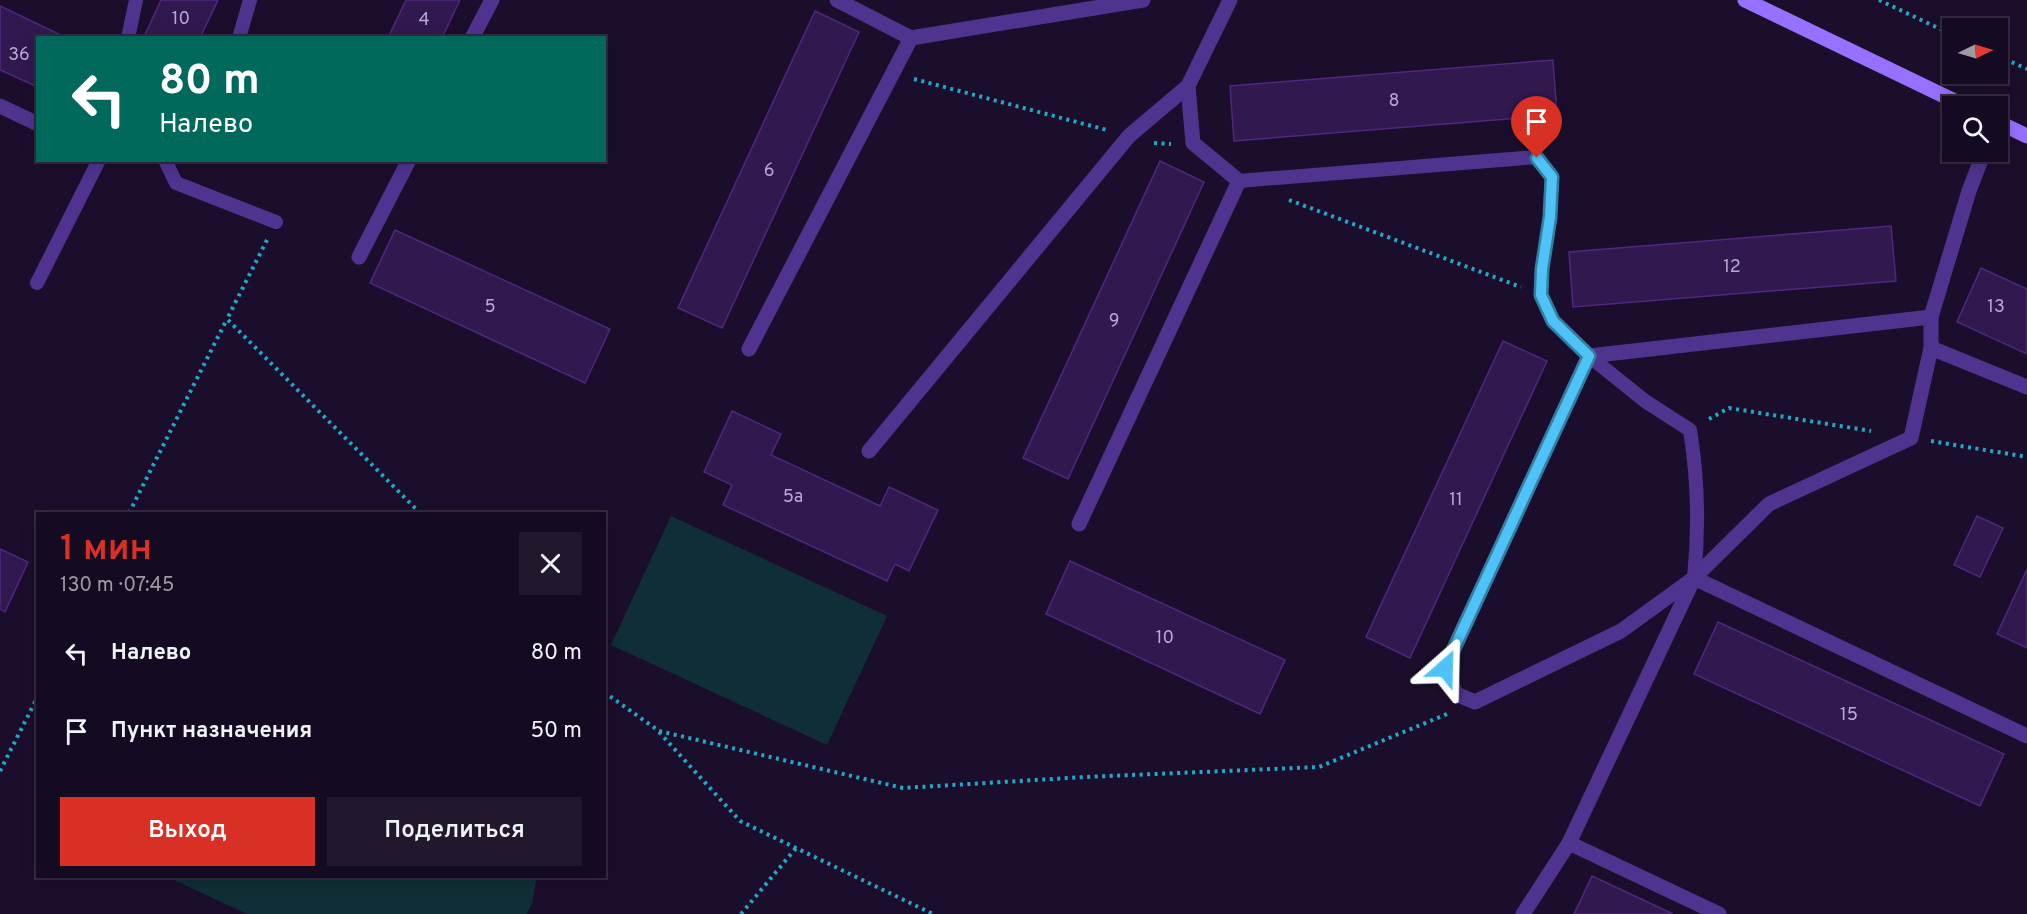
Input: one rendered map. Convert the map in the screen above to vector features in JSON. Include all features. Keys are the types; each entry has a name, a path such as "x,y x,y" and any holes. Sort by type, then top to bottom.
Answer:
{"street":[{"path":"473,36 492,0"},
{"path":"837,0 911,38 1143,0"},
{"path":"869,452 1129,136 1188,86 1230,0"},
{"path":"1746,0 1944,96"},
{"path":"749,349 911,38"},
{"path":"1079,524 1239,181 1193,143 1188,86"},
{"path":"0,106 36,123"},
{"path":"2008,127 2027,136"},
{"path":"359,257 408,162"},
{"path":"1931,317 1589,356 1445,668 1456,694 1475,702 1621,631 1694,578 1769,504 1911,438 1930,348 1931,317 1969,191 1980,162"},
{"path":"1930,348 2027,387"},
{"path":"1694,578 2027,736"},
{"path":"1523,914 1569,843 1694,578"},
{"path":"1569,843 1719,914"}],"lane":[{"path":"128,36 136,0"},
{"path":"240,36 250,0"},
{"path":"1239,181 1537,158 1552,177 1541,295 1553,321 1589,356 1645,401 1690,430 1695,460 1697,545 1694,578"},
{"path":"37,283 98,162"},
{"path":"166,162 176,183 276,222"}],"path":[{"path":"1879,0 1942,30"},
{"path":"2008,60 2027,69"},
{"path":"893,73 1161,145 1193,143"},
{"path":"1284,198 1541,295"},
{"path":"130,512 276,222"},
{"path":"226,320 419,512"},
{"path":"1690,430 1730,408 2027,457"},
{"path":"606,693 659,731 740,821 933,914"},
{"path":"0,771 36,700"},
{"path":"659,731 903,788 1085,777 1319,767 1475,702"},
{"path":"741,914 796,848"}],"shaded area":[{"path":"671,516 887,616 827,745 611,645"},
{"path":"169,878 537,878 532,903 527,914 247,914"}],"building":[{"path":"161,0 218,0 201,36 144,36"},
{"path":"406,0 460,0 443,36 389,36"},
{"path":"0,6 63,36 36,36 36,86 0,70"},
{"path":"815,11 859,32 722,328 678,308"},
{"path":"1553,60 1557,115 1234,141 1230,86"},
{"path":"1160,161 1204,182 1068,479 1023,458"},
{"path":"1891,226 1896,281 1573,307 1569,252"},
{"path":"395,230 610,329 585,383 370,283"},
{"path":"1981,268 2027,289 2027,354 1957,322"},
{"path":"1503,341 1547,361 1410,658 1366,637"},
{"path":"732,411 781,434 771,455 880,506 889,487 938,510 909,571 895,564 887,581 723,505 732,485 704,472"},
{"path":"1977,516 2003,528 1980,577 1954,565"},
{"path":"0,549 28,562 5,612 0,609"},
{"path":"1070,561 1285,660 1260,714 1046,614"},
{"path":"2027,569 2027,648 1997,634"},
{"path":"1718,622 2004,754 1980,806 1694,674"},
{"path":"1592,876 1673,914 1574,914"}],"route":[{"path":"1445,668 1589,356 1553,321 1541,295 1552,177 1537,158"}]}
